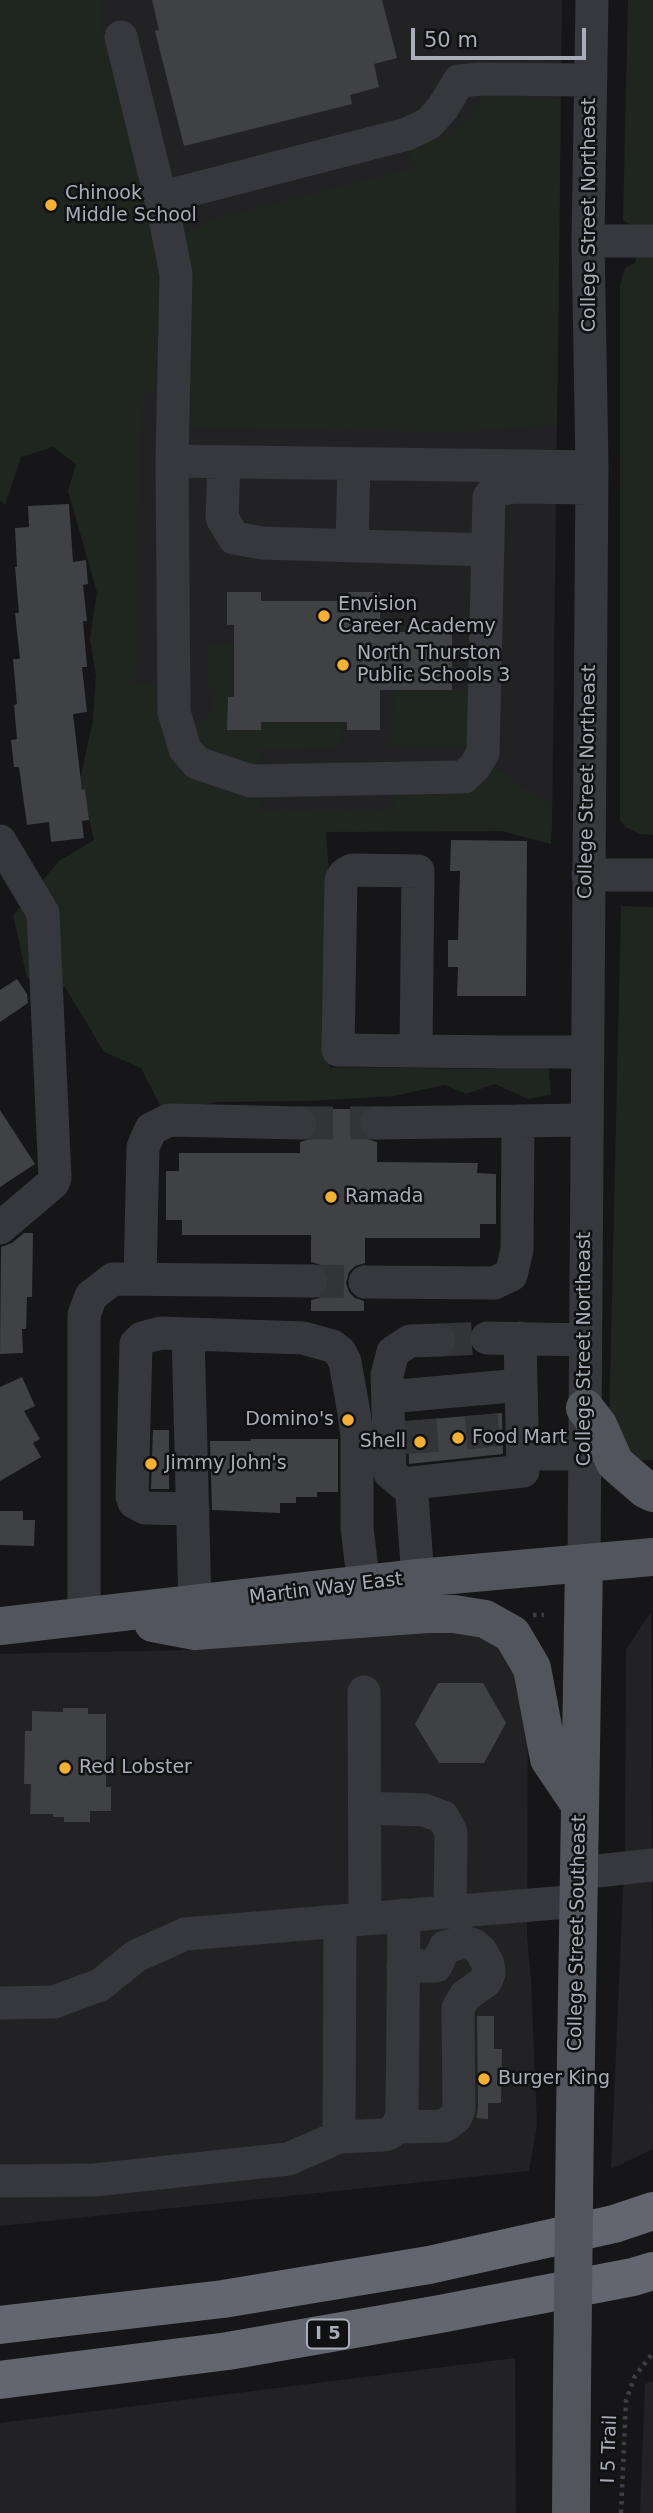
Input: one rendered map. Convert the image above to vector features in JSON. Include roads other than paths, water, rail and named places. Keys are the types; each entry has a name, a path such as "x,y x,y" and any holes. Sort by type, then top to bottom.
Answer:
{"highway":[{"path":"614,2224 653,2204"},
{"path":"0,2325 223,2299 429,2265 614,2224 653,2211"},
{"name":"I 5","path":"0,2380 228,2351 440,2314 653,2271"}],"main road":[{"path":"585,1408 598,1425 615,1463 653,1493"},
{"name":"Martin Way East","path":"0,1626 418,1578 653,1557"},
{"name":"College Street Southeast","path":"571,2513 584,1563"},
{"path":"97,1615 195,1631 427,1614 454,1614 485,1619 512,1634 532,1668 550,1759 580,1805"}],"street":[{"name":"College Street Northeast","path":"584,1563 591,478 588,241 592,0"},
{"path":"121,37 163,208 176,274 172,461 174,712 185,749 197,763 251,781 464,777 483,753 489,497 495,490 591,478"},
{"path":"163,208 171,195 407,134 428,124 442,109 459,81 590,80"},
{"path":"588,241 653,241"},
{"path":"172,461 354,464 591,478"},
{"path":"224,462 222,519 234,537 262,543 488,550"},
{"path":"352,546 354,464"},
{"path":"0,841 43,914 55,1178 53,1183 0,1228"},
{"path":"416,1051 418,871 352,870 341,880 338,1050 416,1051 586,1052"},
{"path":"587,875 653,875"},
{"path":"140,1279 143,1147 151,1129 169,1120 300,1123"},
{"path":"377,1123 586,1120"},
{"path":"365,1282 494,1283 511,1275 517,1250 518,1121"},
{"path":"97,1615 84,1315 92,1296 113,1279 311,1281"},
{"path":"193,1509 145,1508 134,1502 136,1344 149,1335 188,1334 303,1338 332,1346 340,1352 345,1362 357,1436 358,1528 364,1586"},
{"path":"188,1334 195,1604"},
{"path":"487,1338 585,1340"},
{"path":"409,1404 390,1473 404,1483 420,1476 485,1467 523,1471 520,1338"},
{"path":"409,1404 387,1375 393,1352 410,1341 439,1340"},
{"path":"409,1404 480,1402 520,1385"},
{"path":"523,1454 584,1454"},
{"path":"418,1578 420,1476"},
{"path":"339,2137 353,1920 365,1808 364,1692"},
{"path":"365,1808 424,1810 443,1817 451,1832 450,1912"},
{"path":"0,2003 54,2002 100,1985 136,1956 185,1934 450,1912 579,1887 649,1861"},
{"path":"397,2127 402,2115 404,1916"},
{"path":"0,2181 94,2180 288,2159 339,2137 384,2135 397,2127 444,2126 456,2117 459,2109 458,2008 465,1996 486,1981 488,1964 481,1951 464,1942 445,1947 436,1966 404,1966"}],"tunnel":[{"path":"300,1123 377,1123"},
{"path":"311,1281 365,1282"},
{"path":"439,1340 487,1338"},
{"path":"481,1415 485,1458"},
{"path":"420,1420 423,1464"}],"place":[{"name":"Chinook Middle School","path":"51,205"},
{"name":"Envision Career Academy","path":"324,616"},
{"name":"North Thurston Public Schools 3","path":"343,665"},
{"name":"Ramada","path":"331,1197"},
{"name":"Domino's","path":"348,1420"},
{"name":"Food Mart","path":"458,1438"},
{"name":"Shell","path":"420,1442"},
{"name":"Jimmy John's","path":"151,1464"},
{"name":"Red Lobster","path":"65,1768"},
{"name":"Burger King","path":"484,2079"}]}
